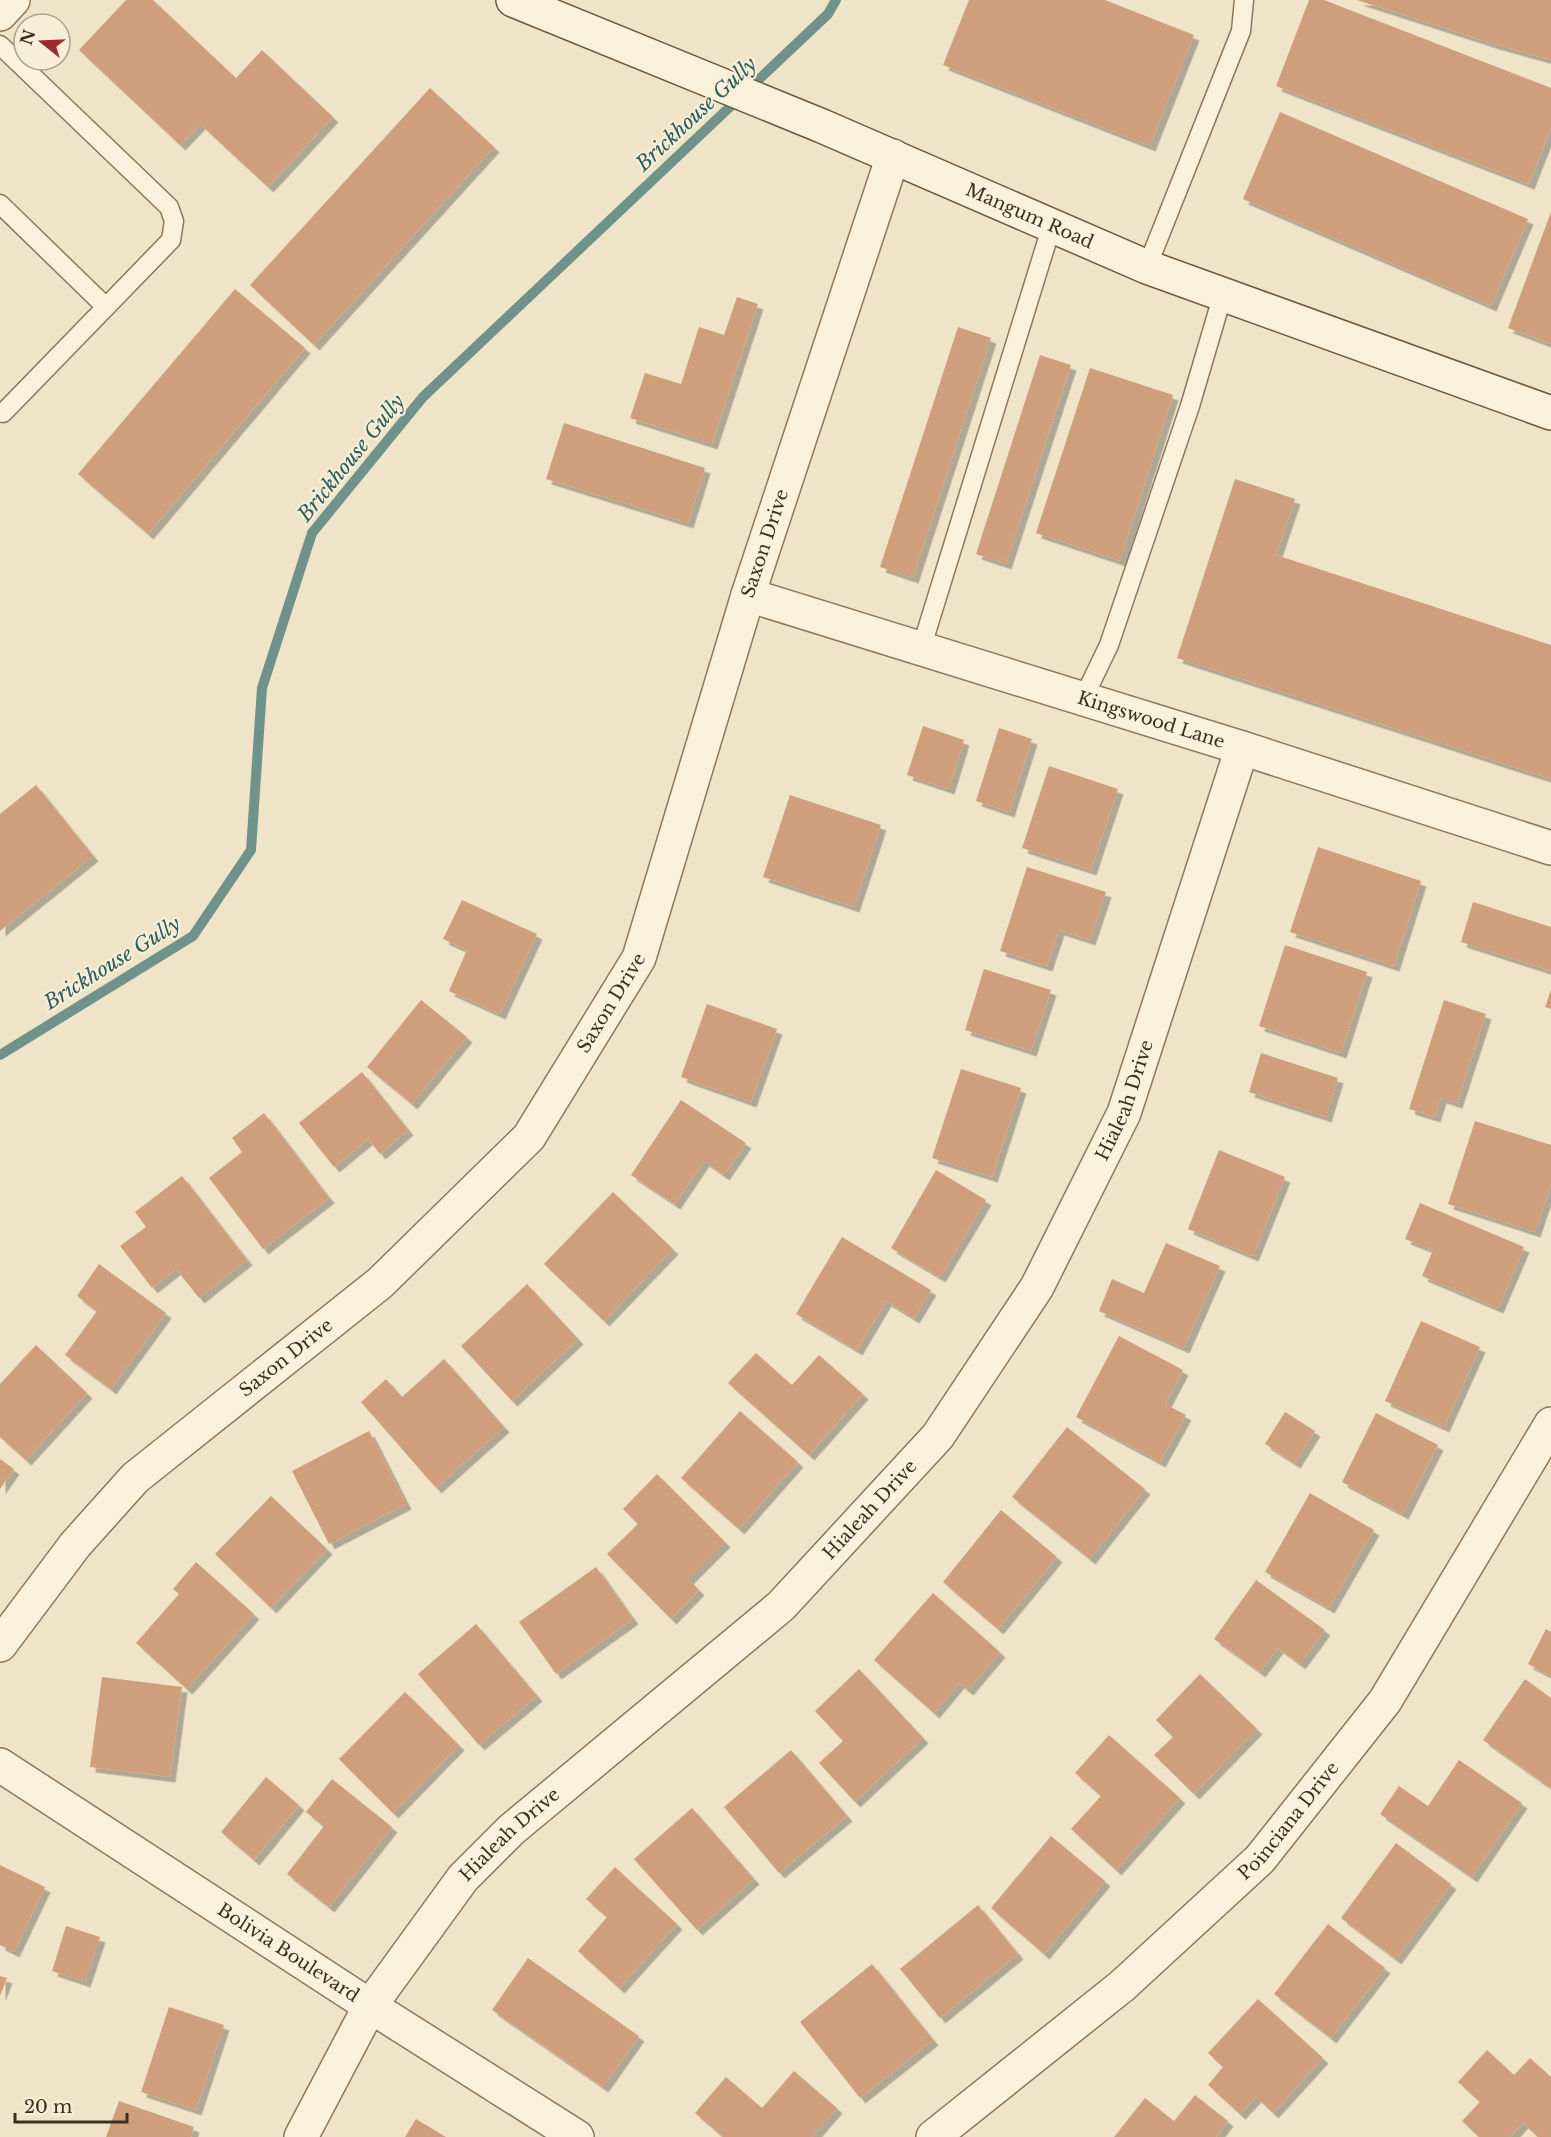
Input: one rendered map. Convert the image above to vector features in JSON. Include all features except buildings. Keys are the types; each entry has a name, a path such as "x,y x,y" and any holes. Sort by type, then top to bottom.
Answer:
{"street":[{"path":"0,14 13,0"},
{"name":"Mangum Road","path":"513,0 822,126 1147,267 1551,413"},
{"name":"Saxon Drive","path":"0,1645 75,1545 135,1478 380,1283 529,1137 639,958 748,595 893,156"},
{"name":"Kingswood Lane","path":"748,595 1242,748 1551,848"},
{"name":"Hialeah Drive","path":"301,2137 370,2006 463,1878 511,1830 782,1606 938,1436 1037,1287 1124,1113 1242,748"},
{"name":"Poinciana Drive","path":"933,2137 1122,1986 1260,1859 1385,1701 1551,1424"},
{"name":"Bolivia Boulevard","path":"0,1765 370,2006 577,2137"}],"lane":[{"path":"1147,267 1241,31 1244,0"},
{"path":"0,45 169,207 174,221 171,240 3,413"},
{"path":"0,204 106,307"},
{"path":"921,649 1052,225"},
{"path":"1083,699 1109,645 1190,406 1223,294"}],"waterway":[{"name":"Brickhouse Gully","path":"0,1055 193,936 251,850 262,688 312,533 423,397 828,14 836,0"}]}
